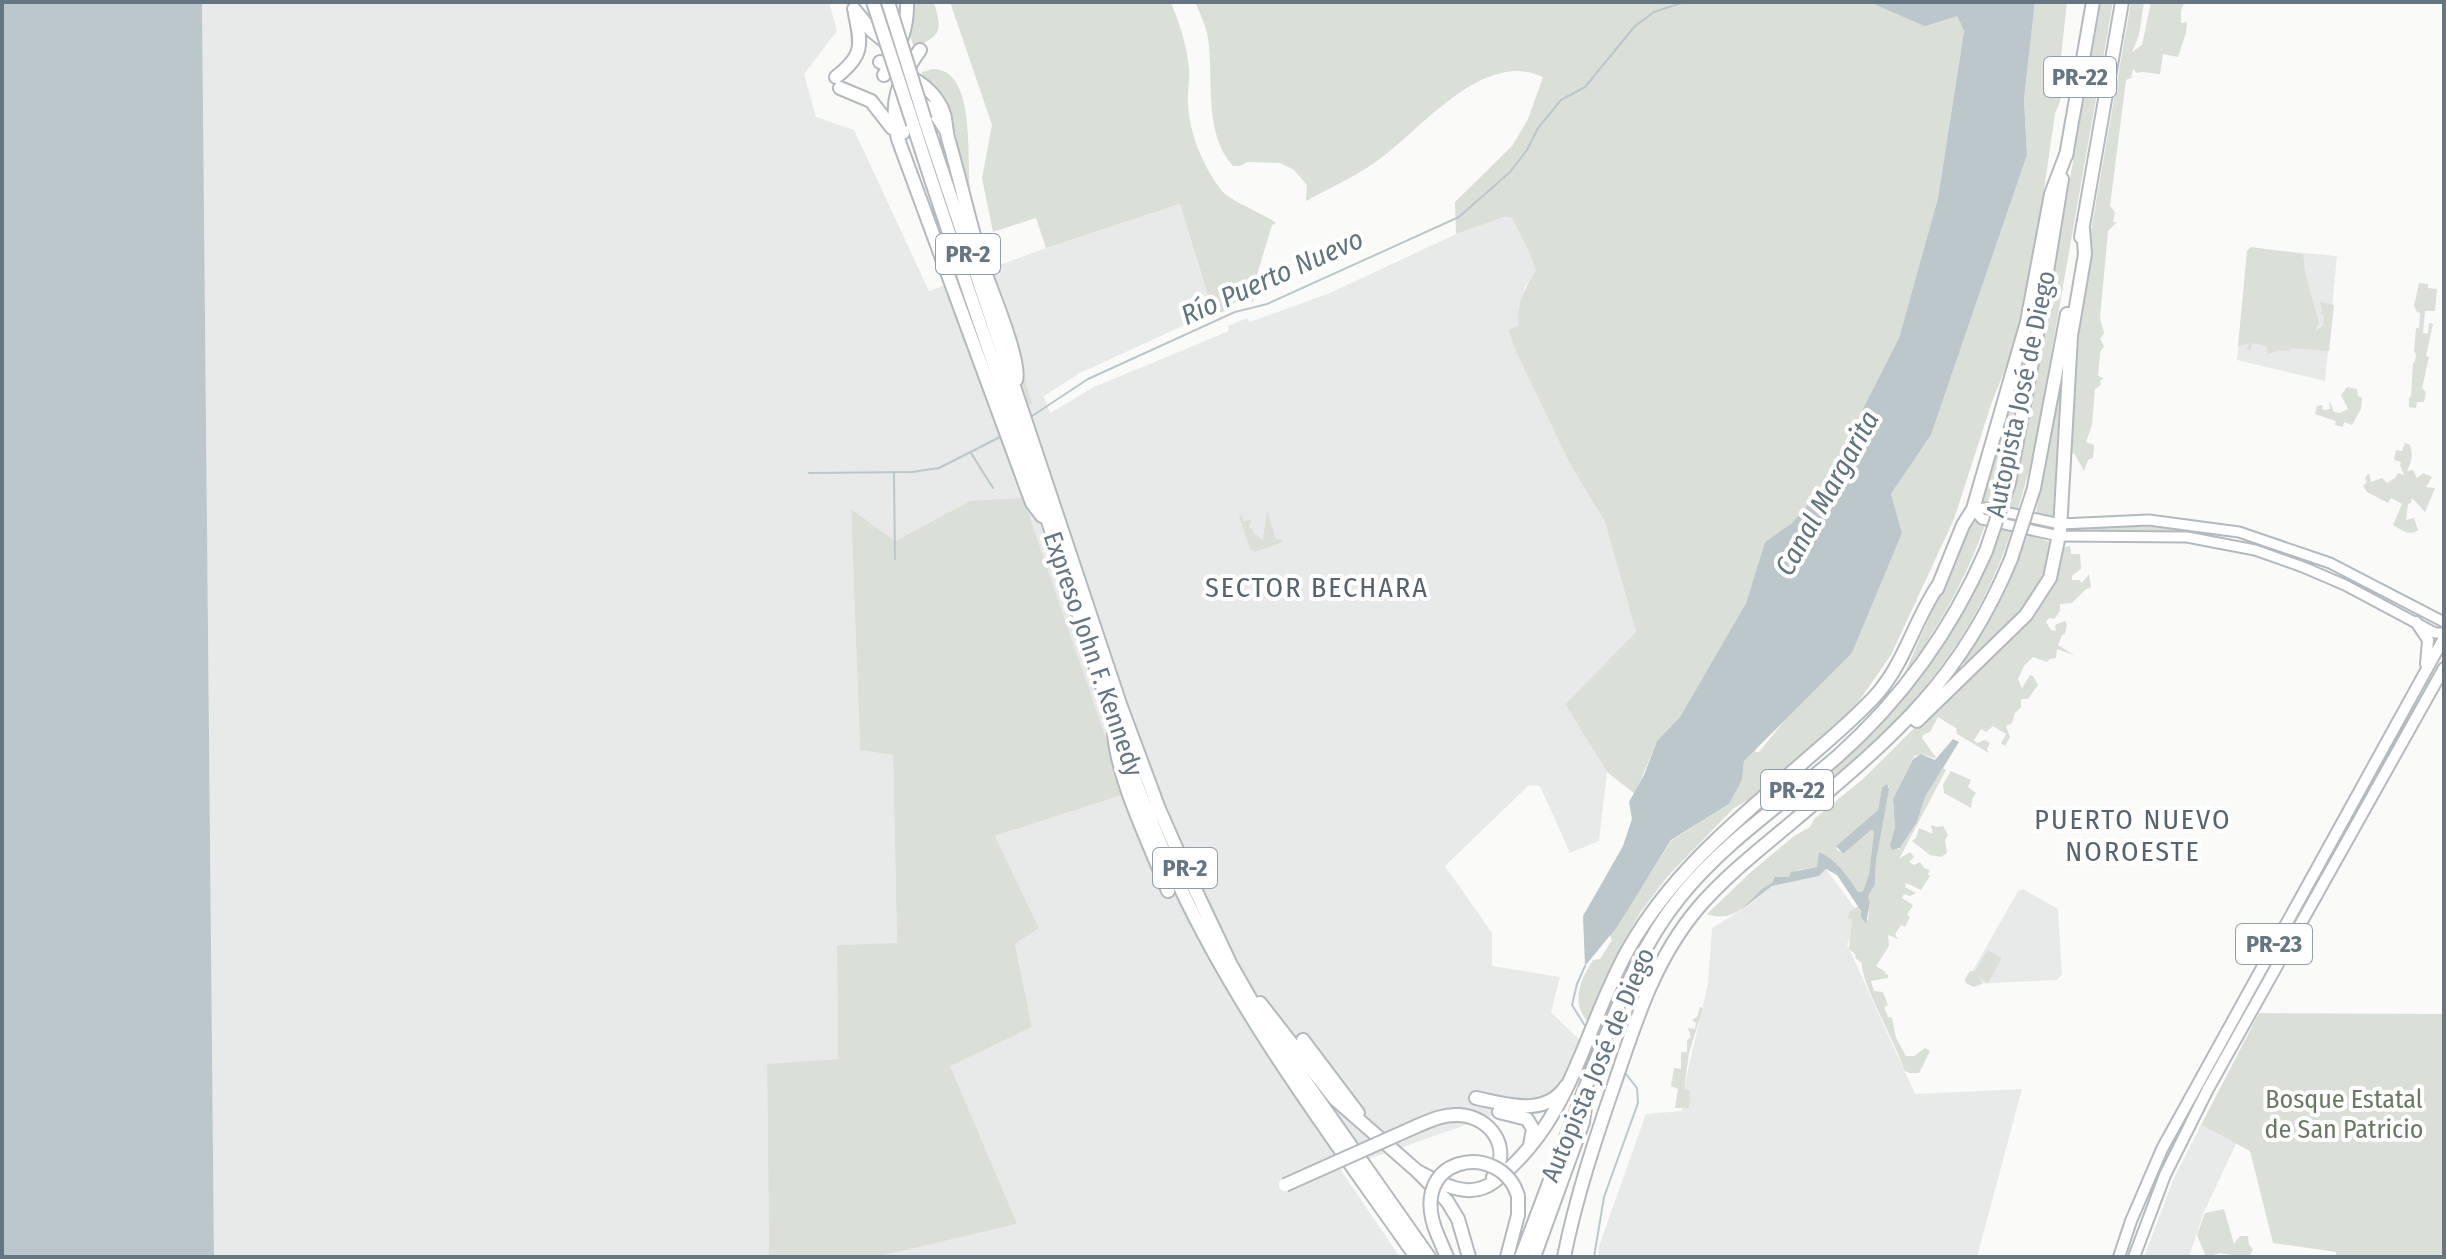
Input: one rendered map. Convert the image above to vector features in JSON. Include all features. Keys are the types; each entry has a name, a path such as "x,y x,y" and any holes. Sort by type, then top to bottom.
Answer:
{"highway":[{"name":"Expreso John F. Kennedy","path":"873,2 1014,387 1011,412"},
{"name":"Expreso John F. Kennedy","path":"888,2 956,257 1113,718 1179,886 1211,949 1279,1063 1416,1257"},
{"path":"907,2 908,17 897,51 884,68 924,85 938,101 946,117 947,132 982,264 1018,374 1014,387"},
{"name":"Autopista José de Diego","path":"1521,1257 1590,1075 1638,961 1680,897 1733,844 1838,755 1894,700 1936,646 1963,602 1986,551 2009,483 2093,2"},
{"name":"Autopista José de Diego","path":"1564,1257 1580,1183 1658,966 1697,909 1742,864 1909,719 1947,675 1980,625 2011,559 2034,488 2122,2"},
{"path":"853,6 871,30 897,51 917,59 904,75 893,102 898,139 1011,412"},
{"path":"853,6 860,36 858,54 838,82 871,101 898,139"},
{"path":"914,180 913,163 902,130 904,113 914,105 922,104 933,110 947,132"},
{"path":"1838,755 1905,665 1963,525 1973,509 2031,304 2051,194 2067,152"},
{"path":"1852,771 1885,751 2036,604 2050,578 2059,530 2071,336 2085,254 2083,229"},
{"path":"1867,704 1897,653 1961,511 2031,304"},
{"name":"Expreso John F. Kennedy","path":"1020,439 1159,809 1243,988 1279,1047 1429,1257"},
{"path":"1417,1171 1444,1185 1465,1191 1483,1189 1529,1146 1562,1101 1628,950 1672,884 1713,842 1867,704 1899,662 1929,598 1939,584"},
{"path":"1113,718 1116,749 1128,787 1168,891"},
{"path":"1243,988 1254,994 1335,1099 1438,1191 1453,1210 1469,1257"},
{"path":"1303,1040 1368,1129"},
{"path":"1529,1146 1533,1129 1527,1119 1491,1110 1476,1098 1503,1106 1541,1104 1562,1091 1581,1059"},
{"path":"1534,1257 1583,1122 1590,1075"},
{"path":"1285,1185 1442,1116 1463,1115 1481,1121 1497,1135 1501,1155 1494,1175 1479,1187 1465,1191"},
{"path":"1447,1257 1431,1218 1430,1196 1435,1183 1450,1169 1474,1162 1491,1166 1511,1180 1518,1196 1518,1215 1507,1257"}],"main road":[{"path":"1973,509 1982,519 2059,530 2187,537 2249,549 2322,575 2444,636"},
{"path":"2059,530 2149,520 2239,532 2330,563 2444,622"},
{"path":"2416,622 2428,640 2420,681"},
{"name":"PR-23","path":"2119,1257 2162,1149 2444,636"},
{"name":"PR-23","path":"2134,1257 2165,1175 2208,1089 2444,668"}],"shaded area":[{"path":"202,2 829,2 837,31 804,74 816,117 854,130 929,291 1180,204 1213,312 1080,373 1044,396 1050,413 1094,387 1229,331 1228,326 1247,318 1250,322 1330,293 1456,234 1504,217 1513,218 1519,233 1530,247 1537,271 1524,288 1520,325 1508,330 1570,464 1605,522 1636,632 1565,704 1607,772 1599,841 1570,853 1540,786 1529,785 1445,866 1492,933 1492,966 1560,977 1551,1012 1586,1046 1565,1083 1548,1096 1340,1169 1400,1257 876,1257 1016,1224 949,1066 1032,1027 1015,944 1039,928 995,836 1125,794 970,501 895,541 851,510 860,750 893,755 897,944 837,945 838,1059 767,1065 769,1257 214,1257"},
{"path":"2249,248 2337,256 2325,381 2237,360"},
{"path":"1826,869 1862,918 1847,944 1915,1094 2022,1089 1977,1257 1598,1257 1599,1246 1646,1114 1682,1111 1684,1087 1708,984 1712,928 1772,886 1819,876"},
{"path":"2023,889 2058,909 2062,974 2057,980 1973,984 1968,979 2018,891"},
{"path":"2201,1125 2236,1144 2203,1214 2189,1257 2144,1257 2174,1178"}],"green space":[{"path":"913,2 934,2 939,26 935,35 914,47 909,33"},
{"path":"950,2 1171,2 1188,59 1188,105 1195,140 1204,162 1226,195 1276,223 1272,225 1259,268 1253,302 1239,297 1225,311 1213,312 1180,204 1046,248 1036,218 993,232 982,178 992,125"},
{"path":"1195,2 1875,2 1876,5 1957,16 1964,31 1938,198 1899,338 1823,487 1792,523 1765,542 1746,603 1680,717 1657,741 1635,794 1607,772 1565,704 1636,632 1605,522 1570,464 1508,330 1519,325 1522,296 1536,271 1534,263 1512,218 1504,217 1456,234 1455,202 1512,146 1528,119 1543,77 1521,71 1499,73 1477,82 1435,111 1372,164 1306,201 1307,185 1294,170 1280,163 1247,162 1233,166 1224,153 1213,122 1208,38"},
{"path":"2035,2 2067,2 2059,75 2062,96 2055,114 2029,293 2014,347 1992,402 1954,519 1891,655 1859,701 1826,735 1760,793 1734,808 1667,877 1623,942 1587,1021 1578,999 1584,975 1593,960 1600,959 1612,940 1610,935 1672,840 1729,804 1742,780 1744,761 1758,745 1755,752 1759,752 1788,716 1852,653 1902,533 1891,494 1931,435 2027,155 2024,99"},
{"path":"2101,2 2113,2 2033,457 2018,509 2009,507 2028,418"},
{"path":"2131,2 2144,2 2139,35 2132,52 2142,45 2151,2 2185,2 2181,10 2181,23 2187,22 2186,33 2178,57 2163,54 2160,74 2137,73 2133,69 2131,78 2126,80 2110,206 2115,212 2113,222 2117,222 2108,231 2100,318 2104,333 2100,339 2104,346 2100,353 2098,376 2104,378 2095,389 2092,425 2086,442 2094,445 2093,458 2088,460 2084,471 2074,453 2070,455 2075,322"},
{"path":"933,69 948,73 958,85 964,102 971,199 1032,404 1029,405 967,195 953,121 943,99 924,80 922,72"},
{"path":"2251,247 2303,254 2319,323 2315,331 2323,326 2320,302 2334,305 2329,351 2290,348 2289,351 2279,350 2268,354 2266,346 2252,343 2250,351 2247,348 2249,344 2238,346 2247,251"},
{"path":"2419,283 2437,289 2435,311 2425,311 2423,333 2428,334 2429,323 2433,324 2422,388 2426,392 2424,402 2417,402 2416,408 2409,407 2409,398 2416,353 2416,328 2419,328 2420,313 2414,306"},
{"path":"2066,349 2055,514 2053,516 2036,513"},
{"path":"2019,360 2022,362 2016,397 1997,485 1992,502 1978,502"},
{"path":"2347,387 2357,389 2358,396 2362,398 2361,409 2352,425 2344,422 2343,427 2335,425 2336,421 2315,414 2317,406 2322,405 2323,410 2330,409 2329,400 2334,412 2348,409 2341,395"},
{"path":"2405,443 2410,445 2412,452 2407,471 2413,470 2417,478 2423,473 2432,477 2426,487 2435,488 2425,512 2412,498 2408,504 2406,520 2414,518 2418,530 2411,533 2393,525 2402,504 2391,498 2388,503 2367,492 2363,486 2369,473 2371,482 2382,478 2387,483 2398,473 2404,475 2401,462 2394,460 2396,450 2402,451"},
{"path":"1023,498 1125,794 995,836 1039,928 1015,944 1032,1027 950,1066 1017,1224 876,1257 769,1257 767,1064 838,1059 837,945 897,943 893,755 860,750 851,509 895,541 970,501"},
{"path":"1267,511 1276,539 1283,542 1255,552 1250,549 1239,516 1242,515 1243,521 1251,520 1249,528 1263,540"},
{"path":"1973,518 1985,525 1969,565 1939,622 1903,677"},
{"path":"2171,527 2246,539 2078,529"},
{"path":"2002,529 2012,529 1999,564 1967,628 1948,657 1903,712 1877,738 1793,809 1791,807 1838,766 1889,713 1934,656 1972,595"},
{"path":"2028,535 2050,542 2050,561 2045,579 2024,612 1968,666 1963,663 2001,598"},
{"path":"2070,546 2071,554 2080,554 2081,569 2072,576 2072,580 2082,583 2089,574 2091,587 2072,603 2060,604 2060,611 2054,619 2049,618 2046,622 2051,630 2056,631 2055,625 2065,621 2065,634 2058,645 2074,655 2057,649 2056,658 2047,662 2033,657 2024,666 2018,679 2022,688 2030,675 2038,685 2028,699 2021,699 2021,707 2012,723 2006,726 2010,737 2005,746 2001,743 2006,734 1993,726 1986,732 1981,729 1974,740 1990,743 1989,753 1957,734 1956,728 1938,717 1930,732 1922,738 1937,759 1922,754 1914,756 1893,799 1895,827 1890,845 1899,850 1917,822 1925,797 1943,768 1946,770 1899,859 1910,852 1914,857 1909,862 1914,865 1920,862 1930,870 1930,876 1921,890 1906,883 1905,887 1916,893 1910,896 1904,894 1902,898 1913,905 1907,915 1910,917 1905,927 1901,925 1895,934 1898,939 1888,935 1889,946 1876,966 1888,974 1888,978 1871,981 1874,991 1883,992 1888,1005 1884,1007 1888,1017 1892,1018 1896,1038 1906,1056 1914,1056 1925,1048 1930,1051 1919,1073 1909,1073 1904,1070 1873,998 1862,963 1849,949 1850,911 1859,906 1864,923 1868,919 1868,897 1875,884 1889,785 1882,787 1878,810 1836,849 1843,854 1871,830 1874,831 1869,874 1863,891 1858,892 1836,864 1820,852 1817,867 1797,870 1789,877 1773,877 1772,883 1735,913 1726,916 1707,914 1751,872 1794,836 1810,827 1814,819 1863,779 2039,604 2061,548"},
{"path":"2442,652 2401,736 2220,1057 2231,1032"},
{"path":"1951,771 1971,780 1968,787 1976,793 1971,808 1944,793 1943,784"},
{"path":"1931,825 1943,826 1948,835 1945,840 1947,853 1941,857 1930,855 1912,841 1919,828 1933,834"},
{"path":"1988,950 2002,958 1988,983 1980,978 1982,984 1973,987 1965,979 1970,971 1975,971"},
{"path":"1700,1007 1703,1008 1689,1053 1684,1089 1690,1091 1689,1108 1675,1108 1678,1089 1671,1086 1674,1068 1681,1069 1681,1052 1687,1052 1687,1040 1691,1037 1688,1028 1695,1029 1696,1023 1692,1020 1697,1017"},
{"name":"Bosque Estatal de San Patricio","path":"2259,1013 2444,1014 2444,1257 2336,1257 2336,1252 2273,1243 2250,1151 2201,1125"},
{"path":"2224,1209 2234,1244 2240,1236 2248,1236 2253,1249 2251,1254 2245,1257 2220,1253 2206,1257 2197,1235 2205,1213"}],"water":[{"path":"2,2 202,2 214,1257 2,1257"},
{"name":"Canal Margarita","path":"1875,2 2035,2 2024,99 2027,155 1931,435 1891,494 1902,533 1852,653 1744,761 1742,780 1729,804 1671,840 1617,927 1585,966 1583,916 1623,846 1632,819 1629,802 1657,741 1680,717 1746,603 1765,542 1792,523 1823,487 1899,338 1938,198 1964,31 1957,16 1925,26"},
{"path":"1953,739 1959,742 1925,797 1917,822 1900,848 1892,850 1890,845 1895,827 1893,799 1913,759 1921,754 1935,760"},
{"path":"1887,784 1889,789 1875,884 1868,897 1866,924 1837,875 1826,869 1819,876 1772,886 1741,910 1772,883 1774,877 1789,877 1791,872 1817,867 1819,852 1836,863 1858,892 1863,891 1869,874 1874,831 1871,830 1843,854 1836,846 1878,810 1882,787"}],"waterway":[{"name":"Río Puerto Nuevo","path":"1029,418 1088,379 1235,312 1267,304 1459,217 1510,172 1527,150 1538,128 1561,100 1585,87 1635,26 1654,12 1684,2"},
{"name":"Río Puerto Nuevo","path":"809,473 912,472 939,468 1000,437"},
{"path":"971,453 993,488"},
{"path":"894,473 895,559"},
{"path":"1585,966 1572,1005 1587,1029"},
{"path":"1604,1049 1616,1062"},
{"path":"1594,1257 1604,1197 1638,1103 1637,1088 1623,1070"}],"district":[{"name":"SECTOR BECHARA","path":"1317,587"},
{"name":"PUERTO NUEVO NOROESTE","path":"2133,835"}]}
